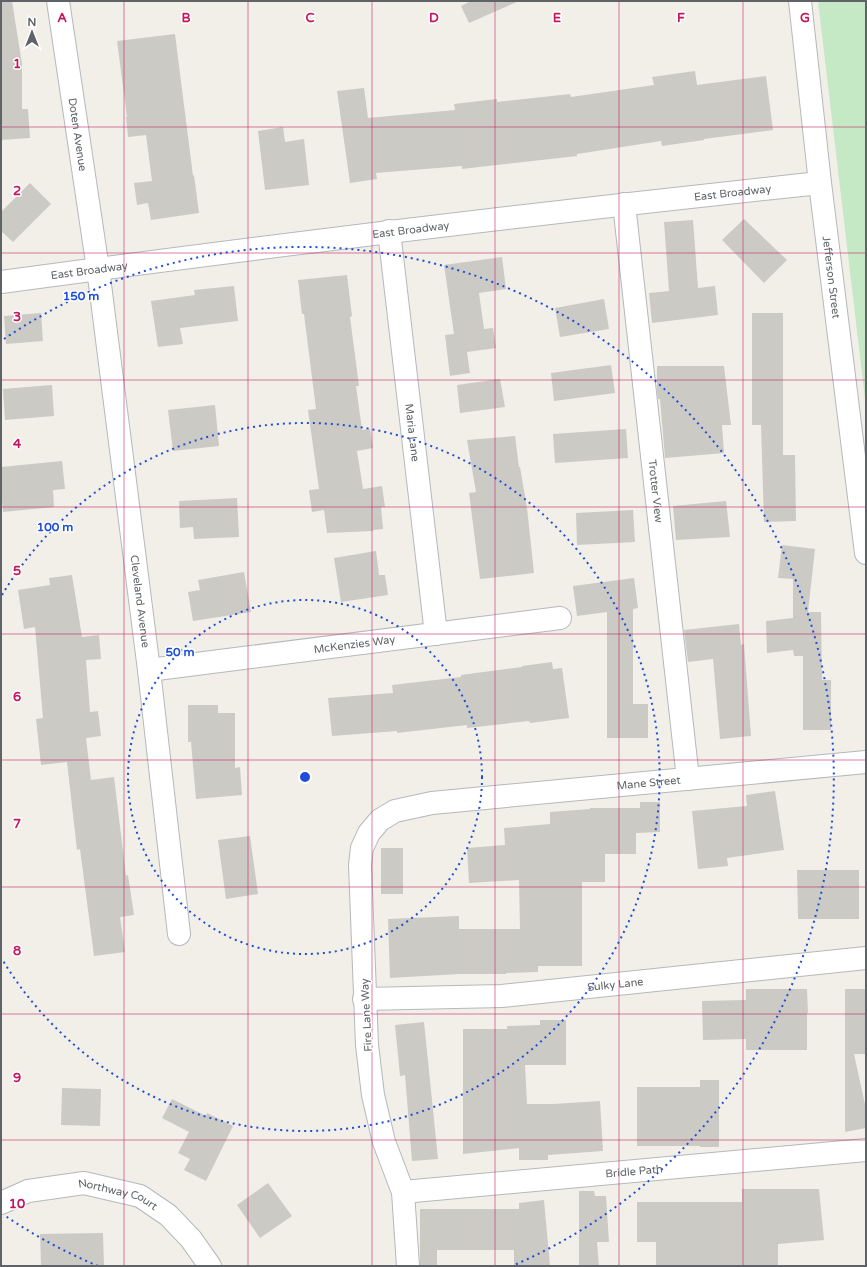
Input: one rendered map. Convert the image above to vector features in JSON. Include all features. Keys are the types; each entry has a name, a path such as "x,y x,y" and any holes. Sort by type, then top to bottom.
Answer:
{"street":[{"name":"Doten Avenue","path":"58,1 98,269"},
{"name":"Jefferson Street","path":"800,1 820,183 866,553"},
{"name":"East Broadway","path":"1,282 389,231 820,183"},
{"name":"Trotter View","path":"624,204 688,779"},
{"name":"Maria Lane","path":"389,231 436,634"},
{"name":"Cleveland Avenue","path":"98,269 149,670 179,934"},
{"name":"McKenzies Way","path":"149,670 560,618"},
{"name":"Mane Street","path":"432,803 866,762"},
{"name":"Fire Lane Way","path":"408,1266 403,1192 384,1142 373,1095 367,1045 364,999 360,865 362,848 369,833 380,820 395,811 432,803"},
{"name":"Sulky Lane","path":"364,999 502,996 866,958"},
{"name":"Bridle Path","path":"403,1192 866,1150"},
{"name":"Northway Court","path":"1,1202 28,1191 84,1183 140,1196 168,1214 191,1238 210,1266"}],"green space":[{"path":"818,1 866,1 866,407"}],"building":[{"path":"1,1 12,1 22,64 22,109 28,109 30,138 1,140"},
{"path":"471,1 519,1 469,23 461,6"},
{"path":"175,34 199,213 151,220 148,203 137,205 134,183 152,181 146,135 128,137 127,117 117,41"},
{"path":"695,71 697,85 766,76 773,130 662,146 661,141 577,154 577,156 462,169 462,166 376,173 377,179 350,183 337,91 364,88 368,118 455,110 454,104 497,99 497,102 570,94 571,97 654,85 652,77"},
{"path":"283,127 285,142 304,139 309,185 265,190 258,131"},
{"path":"30,183 51,204 13,242 1,231 1,212"},
{"path":"744,219 787,260 764,283 722,240"},
{"path":"693,220 698,288 715,286 718,315 652,323 649,293 669,291 664,222"},
{"path":"502,257 506,289 479,293 484,329 493,328 496,348 467,352 470,373 450,376 445,335 454,334 444,265"},
{"path":"347,275 352,316 350,317 359,386 356,386 362,430 370,429 373,448 357,451 363,489 382,486 385,507 381,507 383,529 373,531 327,533 324,510 312,512 309,490 319,489 308,410 316,409 304,314 302,314 298,280"},
{"path":"234,286 238,321 180,328 183,344 158,347 151,301 195,295 194,290"},
{"path":"604,299 609,329 560,337 555,308"},
{"path":"41,313 43,341 6,344 4,316"},
{"path":"752,313 783,313 783,455 795,455 796,521 764,522 761,425 752,425"},
{"path":"611,365 615,393 554,401 551,373"},
{"path":"657,366 724,366 731,425 722,425 724,453 665,458 660,399 658,399 657,391"},
{"path":"500,379 505,407 460,413 457,385"},
{"path":"52,385 54,416 5,420 3,389"},
{"path":"215,405 219,446 173,451 168,410"},
{"path":"626,429 628,458 555,463 553,434"},
{"path":"515,436 527,508 534,573 480,579 469,493 476,492 467,440"},
{"path":"62,461 65,489 53,490 54,507 3,512 1,467"},
{"path":"237,498 239,537 194,539 193,527 180,528 179,501"},
{"path":"726,501 730,537 676,540 673,506"},
{"path":"633,510 635,542 577,545 576,513"},
{"path":"782,545 815,549 808,612 821,612 822,680 831,680 831,730 803,730 803,656 794,656 793,650 767,653 766,621 793,618 793,579 778,578"},
{"path":"376,551 379,575 385,575 388,595 341,602 334,558"},
{"path":"244,572 251,612 193,621 188,592 200,590 198,580"},
{"path":"72,575 82,637 99,635 101,659 86,660 90,712 98,711 101,736 86,738 91,780 114,777 126,876 128,875 134,915 120,917 125,952 94,956 80,849 77,850 67,762 41,765 36,719 43,718 35,627 24,629 18,590 50,585 49,578"},
{"path":"634,578 638,608 633,609 633,704 648,704 648,738 607,738 607,612 577,616 573,586"},
{"path":"739,624 741,645 744,644 751,736 720,739 713,659 688,662 684,630"},
{"path":"552,662 553,669 562,668 569,718 467,728 467,725 397,733 397,731 332,736 328,698 393,693 392,685 461,677 461,675"},
{"path":"188,705 218,705 218,713 235,713 235,768 240,767 242,795 196,799 191,742 188,742"},
{"path":"775,791 784,850 727,858 728,866 698,869 692,811 747,806 746,795"},
{"path":"640,802 660,802 660,832 636,833 636,854 605,854 605,882 582,882 582,966 538,966 538,972 506,974 459,974 390,978 388,919 459,916 459,929 520,929 519,880 469,883 467,848 505,845 504,828 550,824 550,812 590,808 640,808"},
{"path":"250,836 258,894 226,899 218,840"},
{"path":"381,848 403,848 403,894 381,894"},
{"path":"797,870 859,870 859,919 798,919"},
{"path":"746,989 807,989 807,1050 746,1050 746,1039 703,1040 702,1001 746,1000"},
{"path":"845,989 866,989 866,1054 854,1054 866,1109 866,1128 845,1132"},
{"path":"540,1020 566,1020 566,1065 525,1065 527,1104 600,1101 603,1151 548,1155 548,1160 519,1160 519,1148 463,1154 463,1029 507,1029 507,1026 540,1025"},
{"path":"424,1022 438,1159 412,1161 405,1075 400,1076 395,1025"},
{"path":"700,1080 719,1080 719,1147 637,1146 637,1087 700,1087"},
{"path":"62,1088 101,1089 100,1126 61,1125"},
{"path":"172,1099 206,1116 207,1113 233,1126 206,1181 184,1170 190,1159 178,1153 189,1132 162,1118"},
{"path":"268,1183 292,1216 260,1238 237,1205"},
{"path":"742,1189 819,1189 824,1240 778,1244 778,1266 656,1266 656,1242 637,1242 637,1202 742,1202"},
{"path":"579,1191 594,1191 595,1196 606,1196 609,1242 597,1242 599,1266 579,1266"},
{"path":"544,1200 550,1266 514,1266 514,1250 437,1250 437,1266 420,1266 420,1209 519,1209 519,1203"},
{"path":"103,1233 104,1266 41,1266 40,1234"}]}
